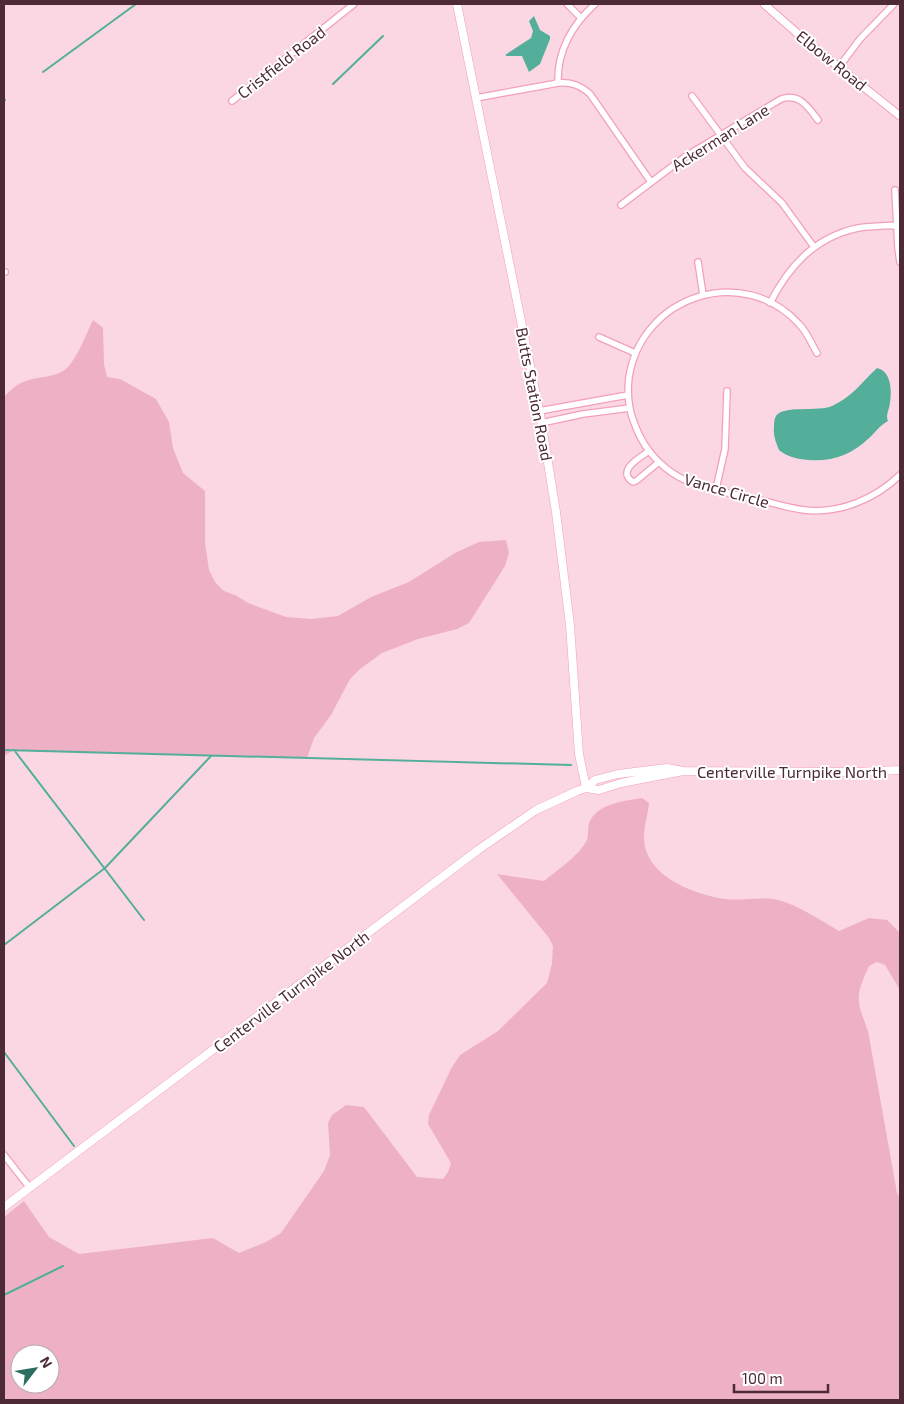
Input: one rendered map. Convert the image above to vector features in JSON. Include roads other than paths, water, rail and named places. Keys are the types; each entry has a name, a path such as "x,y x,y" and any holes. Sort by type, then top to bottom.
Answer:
{"main road":[{"name":"Butts Station Road","path":"457,4 541,423 564,571 574,672 579,754 586,788"},
{"name":"Centerville Turnpike North","path":"4,1207 478,850 536,810 586,788 596,780 618,774 667,768 684,771 856,772 900,770"}],"street":[{"name":"Cristfield Road","path":"232,101 354,4"},
{"path":"567,4 581,18"},
{"path":"558,83 560,55 570,33 595,4"},
{"name":"Elbow Road","path":"764,4 900,116"},
{"path":"839,67 860,39 894,4"},
{"path":"476,98 558,83 578,84 590,94 651,182"},
{"path":"692,96 745,168 782,203 814,247"},
{"name":"Ackerman Lane","path":"621,205 686,156 774,102 787,97 799,99 805,103 818,120"},
{"path":"895,190 900,262"},
{"path":"770,303 789,270 814,247 840,234 858,228 898,225"},
{"path":"698,262 703,295"},
{"name":"Vance Circle","path":"816,353 807,334 799,324 789,315 759,297 722,292 703,295 680,304 659,318 650,327 635,353 631,366 628,395 638,433 649,451 659,462 671,472 689,481 796,509 817,511 852,506 874,495 900,475"},
{"path":"599,337 635,353"},
{"path":"716,489 725,449 727,391"},
{"path":"539,411 628,395"},
{"path":"541,423 583,414 630,408"},
{"path":"649,451 629,467 626,476 633,482 636,482 659,462"},
{"path":"4,1154 30,1188"}],"waterway":[{"path":"43,72 136,4"},
{"path":"333,84 383,36"},
{"path":"4,750 571,765"},
{"path":"14,750 144,920"},
{"path":"4,945 105,868 211,756"},
{"path":"4,1052 74,1146"},
{"path":"4,1295 63,1266"}]}
